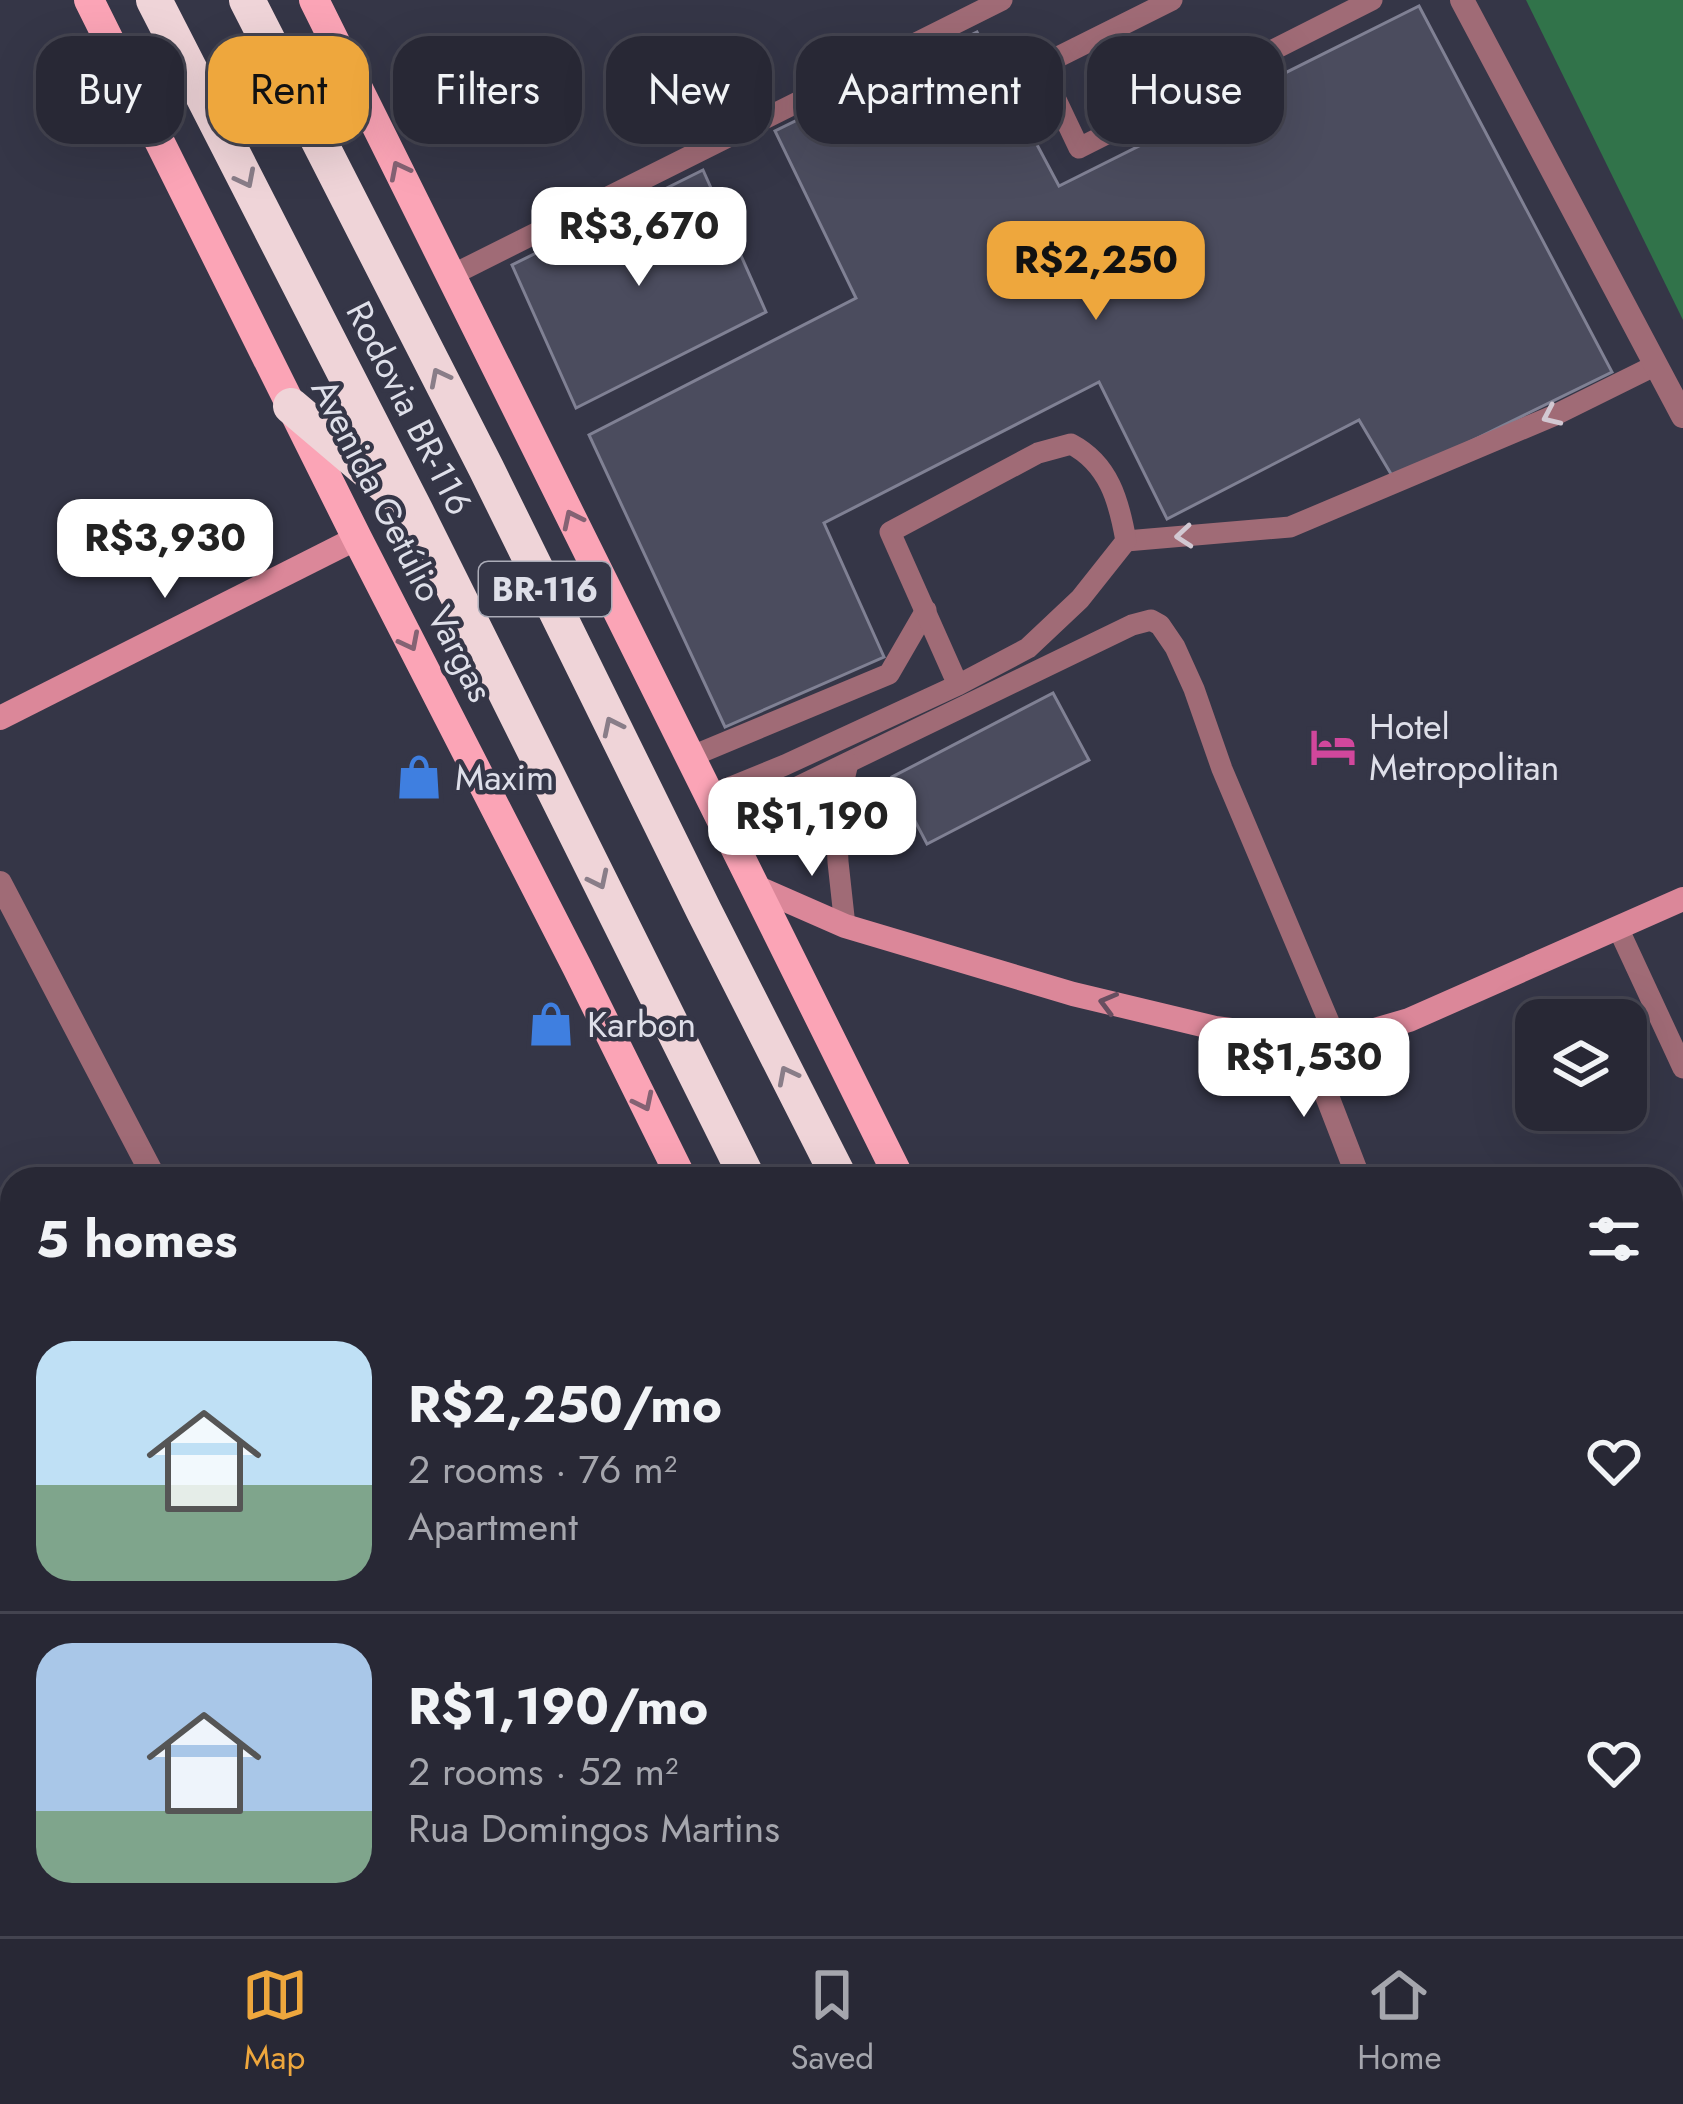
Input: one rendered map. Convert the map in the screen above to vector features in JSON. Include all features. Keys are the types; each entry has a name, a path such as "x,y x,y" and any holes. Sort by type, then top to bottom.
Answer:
{"highway":[{"name":"Rodovia BR-116","path":"154,0 742,1167"},
{"name":"Rodovia BR-116","path":"248,0 835,1167"},
{"name":"BR-116","path":"291,406 416,512"}],"main road":[{"name":"Avenida Getúlio Vargas","path":"89,0 676,1167"},
{"path":"314,0 894,1167"},
{"path":"0,718 356,538"},
{"path":"755,887 845,926 1144,1012 1215,1028 1305,1039 1361,1034 1409,1020 1683,899"}],"street":[{"path":"1462,0 1683,416"},
{"path":"0,883 148,1167"},
{"path":"1305,1039 1354,1167"}],"lane":[{"path":"452,275 1002,0"},
{"path":"1172,0 1040,66 1079,148 1372,0"},
{"path":"716,809 785,765 958,686 1028,648 1080,599 1126,541 1290,527 1552,416 1656,365"},
{"path":"958,686 890,532 1038,453 1071,444 1092,455 1120,503 1126,541"},
{"path":"690,757 889,674 926,610"},
{"path":"716,809 848,764 1132,625 1151,620 1175,647 1194,689 1222,770 1335,1036"},
{"path":"845,926 836,813 848,764"},
{"path":"1618,928 1683,1067"}],"green space":[{"path":"1526,0 1683,0 1683,320"}],"building":[{"path":"1419,6 1612,372 1394,479 1359,420 1167,519 1099,382 824,523 884,657 725,727 589,435 856,298 775,131 796,121 796,144 1037,144 1059,186 1143,144 1284,144 1284,74"},
{"path":"703,170 766,312 576,408 512,265"},
{"path":"1053,693 1089,760 927,844 892,777"}],"place":[{"name":"Hotel Metropolitan","path":"1333,747"},
{"name":"Maxim","path":"419,777"},
{"name":"Karbon","path":"551,1024"}]}
